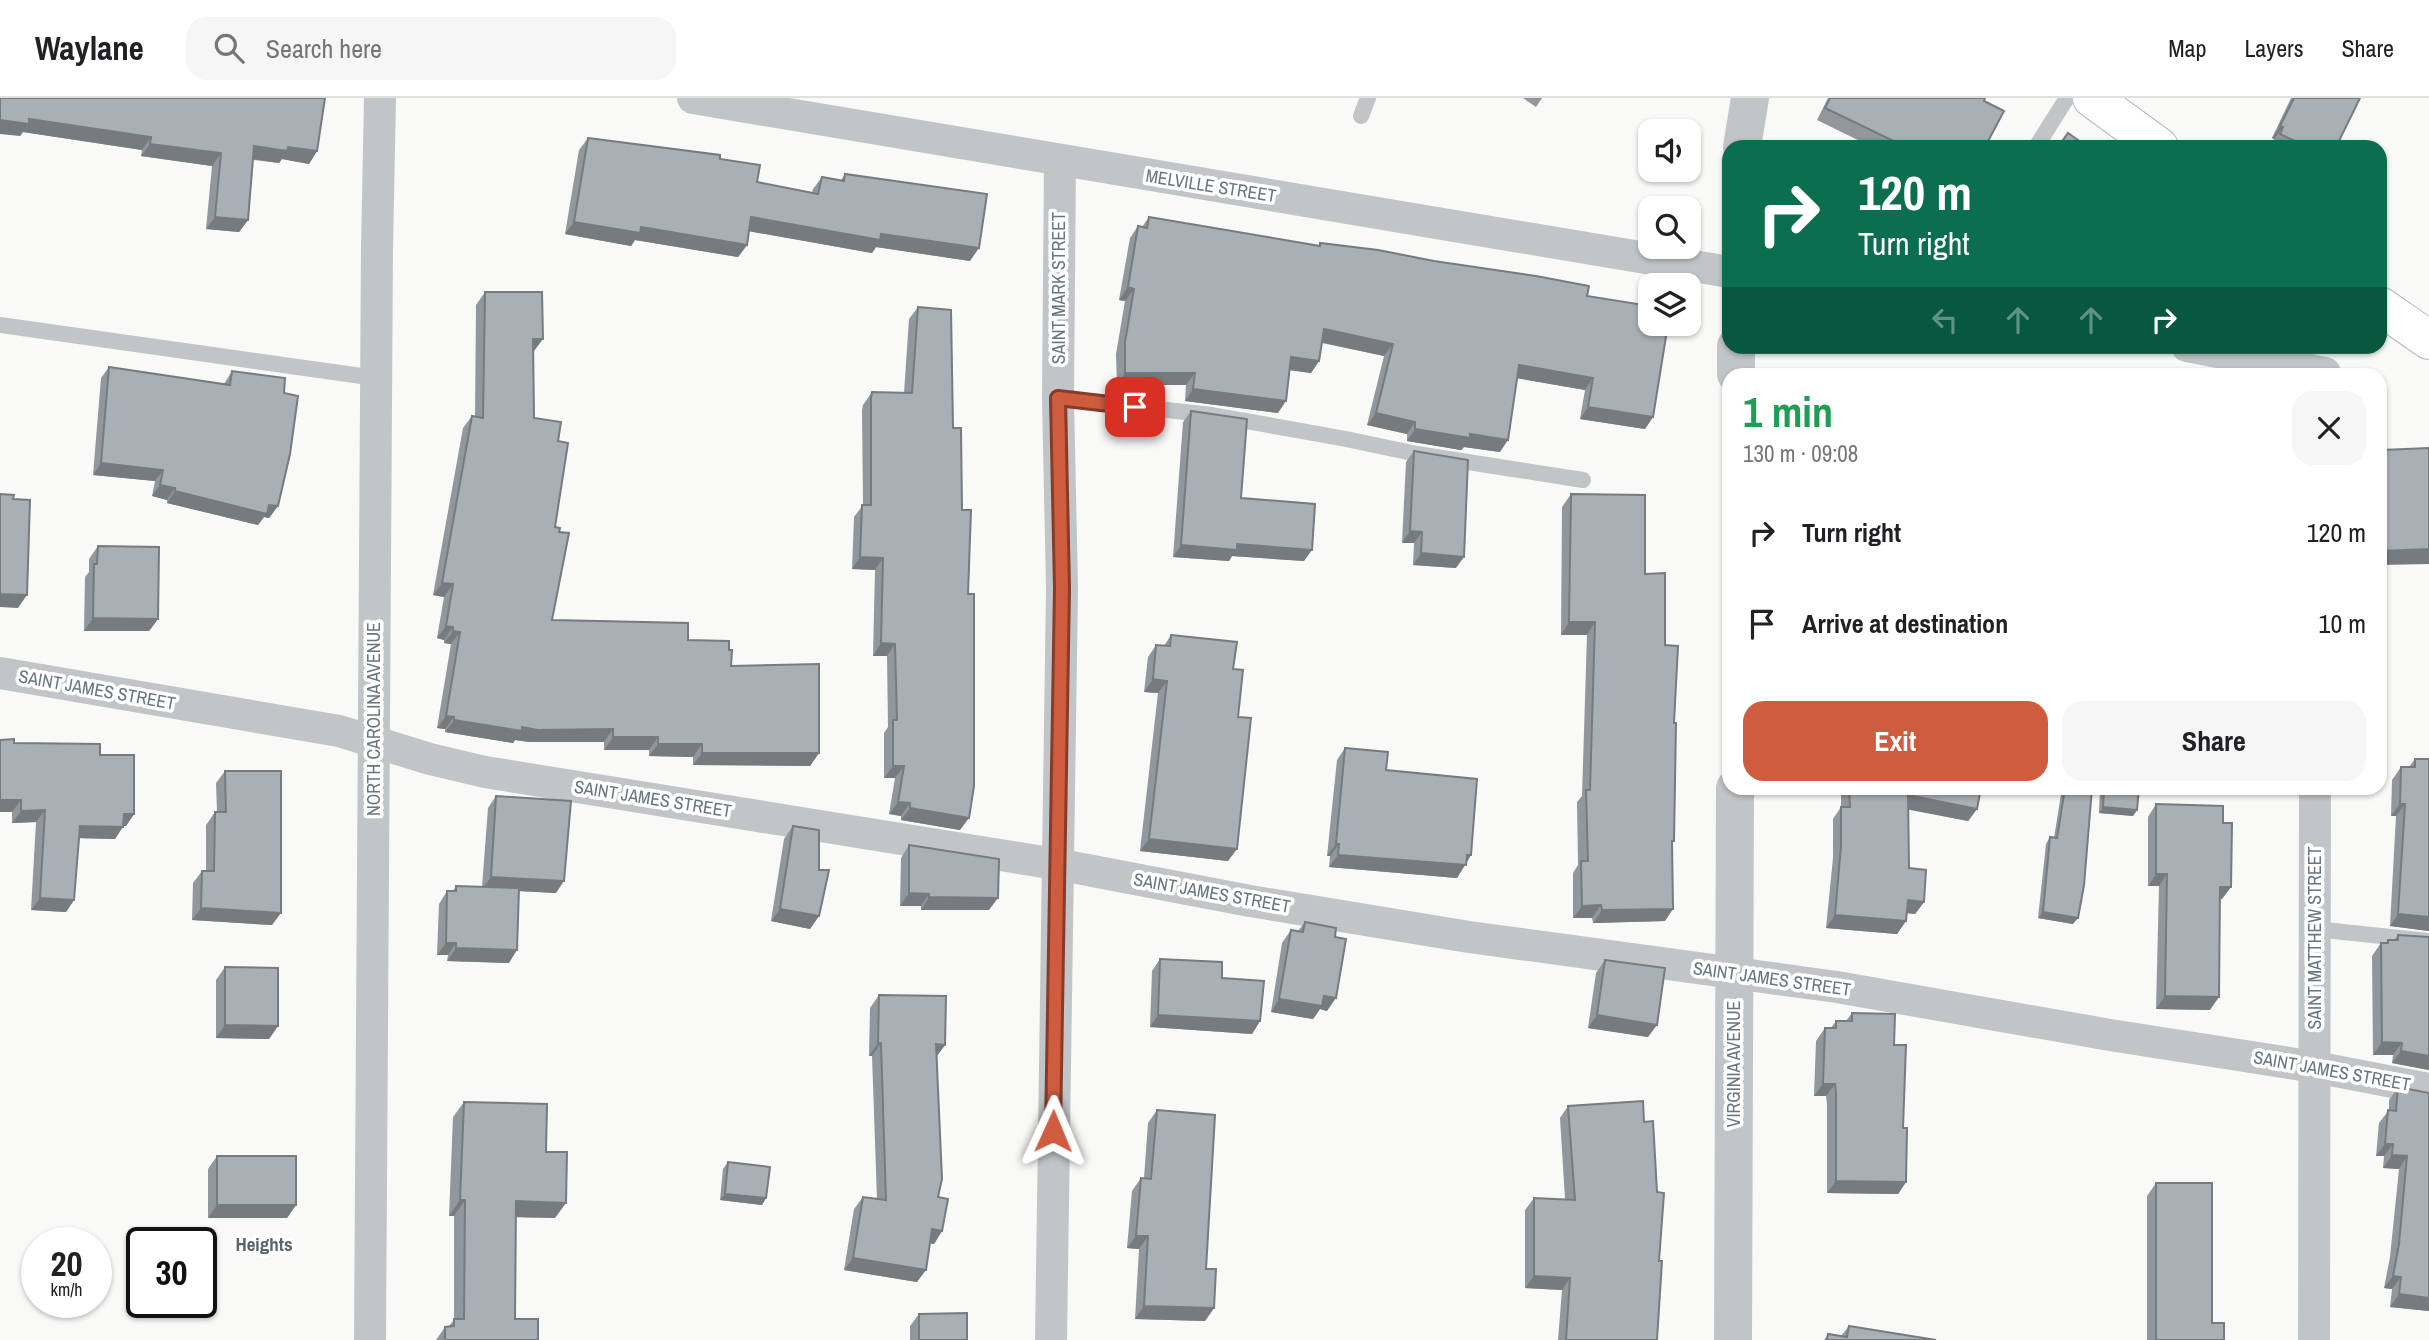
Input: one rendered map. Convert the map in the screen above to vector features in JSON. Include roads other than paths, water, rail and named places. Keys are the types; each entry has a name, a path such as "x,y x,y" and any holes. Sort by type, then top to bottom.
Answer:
{"main road":[{"path":"2092,98 2149,140"},
{"path":"2387,311 2429,340"}],"street":[{"name":"NORTH CAROLINA AVENUE","path":"370,1340 380,98"},
{"name":"MELVILLE STREET","path":"693,98 1722,271"},
{"path":"1743,140 1750,98"},
{"name":"SAINT MARK STREET","path":"1051,1340 1062,588 1058,398 1060,160"},
{"path":"2247,354 2328,365"},
{"name":"SAINT JAMES STREET","path":"0,673 340,731 430,759 485,772 1056,864 1250,901 1428,930 1837,987 2429,1088"},
{"name":"VIRGINIA AVENUE","path":"1733,1340 1735,795"},
{"name":"SAINT MATTHEW STREET","path":"2314,1340 2315,795"}],"lane":[{"path":"1361,116 1368,98"},
{"path":"2040,140 2067,98"},
{"path":"0,325 376,377"},
{"path":"1058,398 1212,415 1417,454 1583,480"},
{"path":"2315,929 2429,941"}],"district":[{"name":"Heights","path":"264,1244"}]}
